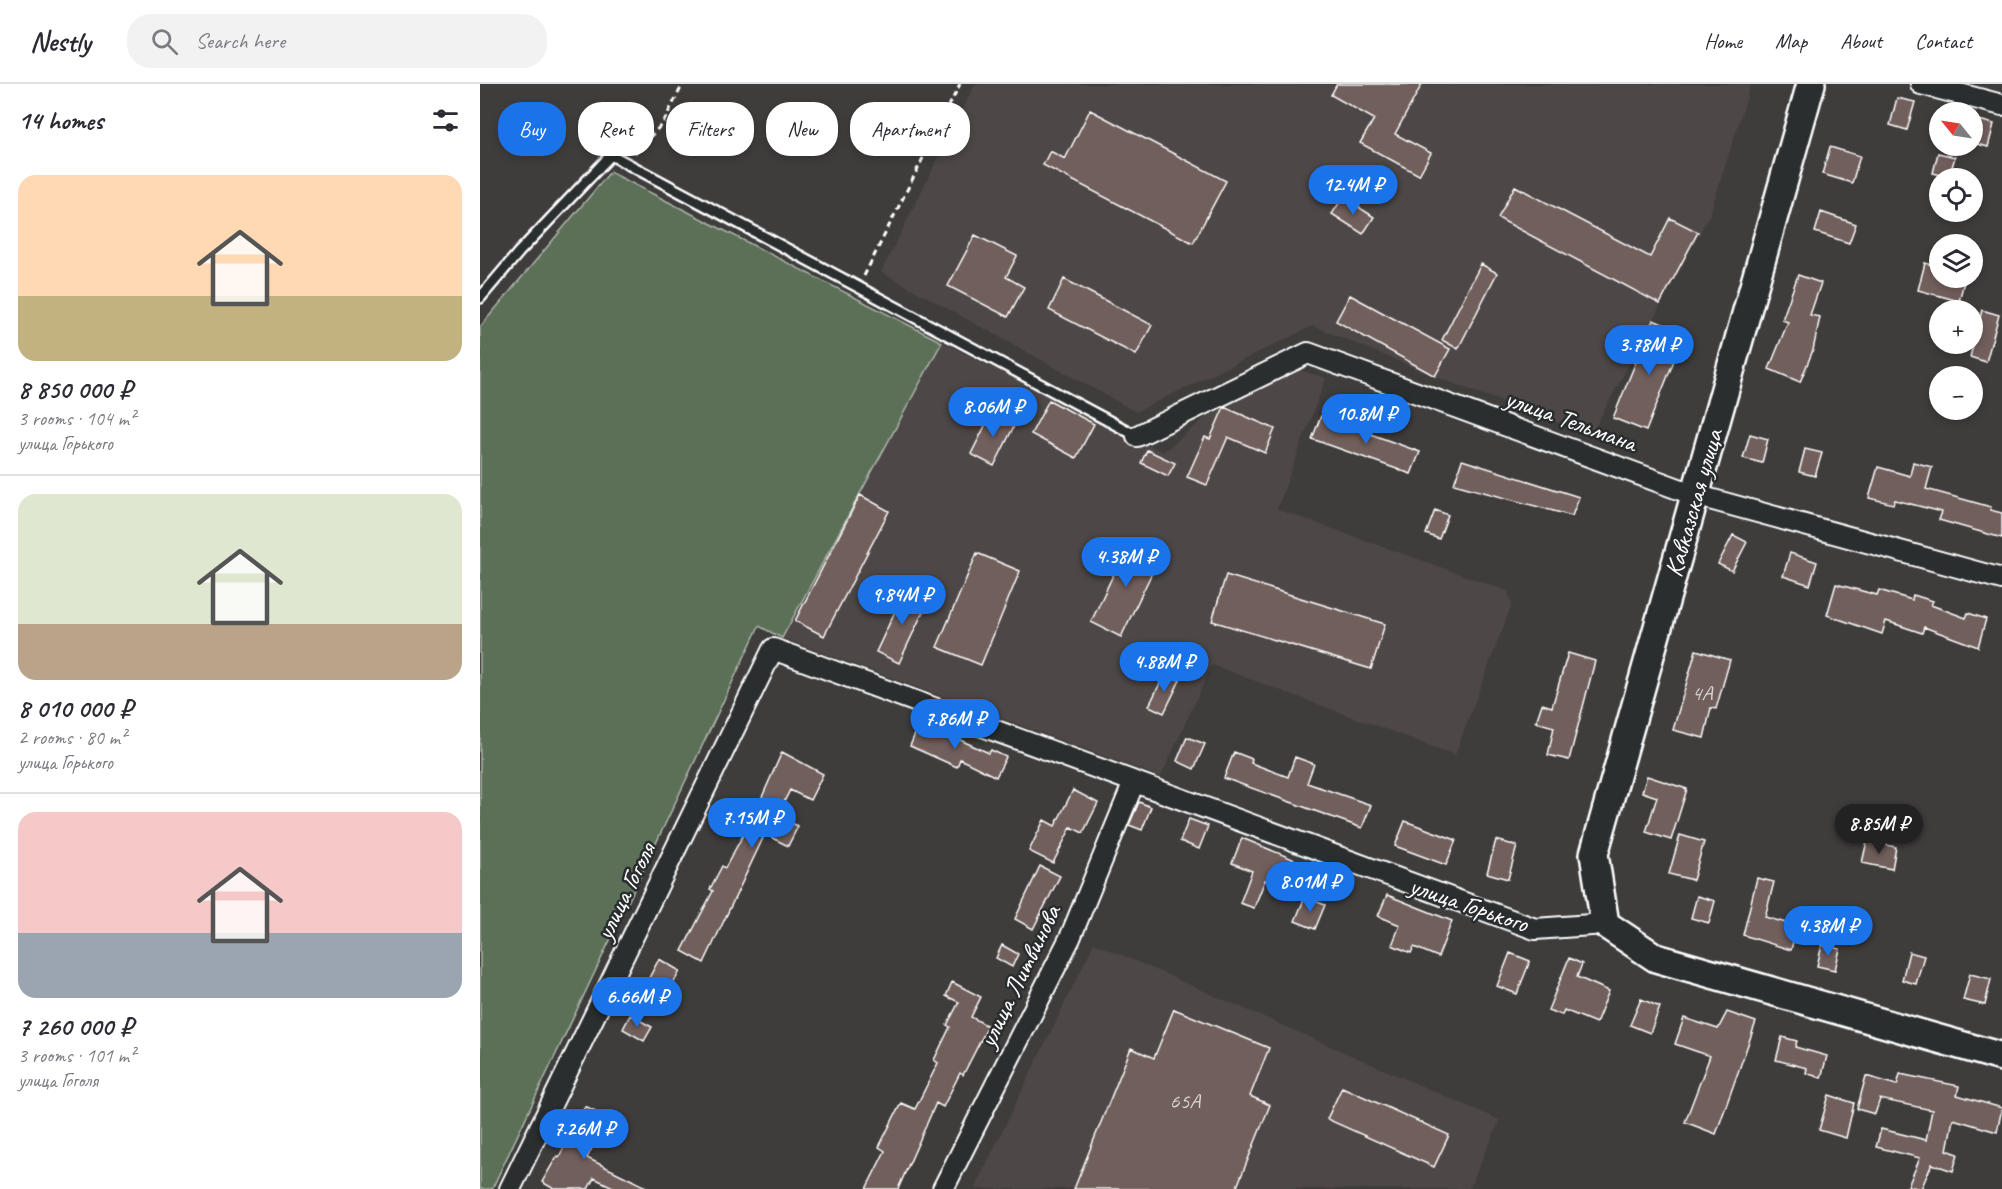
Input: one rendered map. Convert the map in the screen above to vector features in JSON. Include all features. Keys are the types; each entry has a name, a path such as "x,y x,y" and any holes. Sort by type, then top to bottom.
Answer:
{"main road":[{"name":"Кавказская улица","path":"1605,924 1594,854 1811,84"},
{"path":"1605,924 1656,958 2002,1057"}],"street":[{"path":"1921,84 2002,105"},
{"name":"улица Тельмана","path":"1137,436 1308,353 1695,495 2002,579"},
{"name":"улица Горького","path":"772,649 1535,929 1605,924"},
{"name":"улица Гоголя","path":"510,1189 772,649"},
{"name":"улица Литвинова","path":"943,1189 1070,938 1134,783"}],"lane":[{"path":"480,298 519,252 611,155 1137,436"}],"path":[{"path":"626,163 663,123 683,84"},
{"path":"858,288 960,84"}],"shaded area":[{"path":"975,84 1751,84 1710,214 1591,435 1439,378 1313,326 1136,412 881,272 939,156 970,156 970,102 966,102"},
{"path":"942,342 1163,452 1231,397 1296,369 1326,378 1277,509 1508,591 1512,604 1455,755 1212,665 1161,777 782,638"},
{"path":"1094,943 1500,1120 1469,1189 974,1189"}],"green space":[{"path":"610,172 942,342 782,638 759,626 492,1189 480,1189 480,327"}],"building":[{"path":"1337,84 1422,84 1395,134 1431,153 1419,175 1360,143 1374,119 1331,95"},
{"path":"1897,98 1915,102 1907,130 1890,125"},
{"path":"1090,110 1226,181 1193,243 1043,165 1050,151 1065,159"},
{"path":"1983,121 1994,124 1988,147 1983,146"},
{"path":"1830,147 1860,156 1852,183 1822,174"},
{"path":"1937,156 1955,157 1952,168 1934,168"},
{"path":"1515,186 1650,257 1670,218 1698,232 1660,304 1498,218"},
{"path":"1343,197 1374,217 1363,234 1332,214"},
{"path":"1821,212 1856,224 1849,243 1815,232"},
{"path":"975,235 1017,256 1006,277 1024,287 1008,317 948,286"},
{"path":"1925,263 1929,264 1929,288 1962,288 1959,300 1918,290"},
{"path":"1481,264 1497,273 1458,349 1442,340"},
{"path":"1798,275 1821,283 1810,315 1820,317 1813,350 1800,382 1769,369 1788,322 1782,320"},
{"path":"1064,279 1152,325 1136,355 1049,310"},
{"path":"1350,295 1450,349 1435,376 1336,321"},
{"path":"1983,310 1999,315 1986,362 1970,357 1971,354 1983,354"},
{"path":"1653,320 1685,333 1646,431 1613,418"},
{"path":"1049,400 1094,424 1076,458 1031,434"},
{"path":"1224,407 1275,429 1265,453 1228,437 1207,485 1187,477 1205,437 1210,439"},
{"path":"993,410 1016,422 994,466 971,454"},
{"path":"1321,416 1420,452 1411,474 1312,439"},
{"path":"1750,434 1768,439 1762,463 1743,458"},
{"path":"1805,449 1822,453 1815,476 1799,472"},
{"path":"1147,450 1175,463 1168,476 1141,463"},
{"path":"1462,460 1579,497 1572,516 1454,484"},
{"path":"1913,462 1932,467 1926,489 1991,507 1990,510 2002,513 2002,538 1939,520 1942,512 1895,500 1893,504 1869,498 1878,467 1910,476"},
{"path":"860,495 889,511 824,636 795,621"},
{"path":"1435,510 1448,515 1439,539 1426,534"},
{"path":"1733,535 1747,542 1732,571 1718,564"},
{"path":"1130,539 1161,554 1121,637 1091,622"},
{"path":"977,553 1020,571 981,665 937,647"},
{"path":"1790,553 1817,562 1810,585 1783,576"},
{"path":"1226,575 1385,624 1371,669 1212,621"},
{"path":"1836,584 1877,595 1879,590 1912,600 1913,595 1933,601 1931,605 1966,618 1968,613 1986,619 1978,647 1924,627 1922,633 1886,621 1882,634 1827,615"},
{"path":"905,590 928,601 899,663 876,652"},
{"path":"1696,650 1730,660 1716,709 1711,708 1704,738 1673,730"},
{"path":"1568,653 1595,661 1569,760 1548,755 1554,727 1536,722 1542,704 1552,707"},
{"path":"1165,673 1180,680 1164,713 1149,706"},
{"path":"920,722 989,753 991,750 1006,757 996,777 960,759 957,767 910,746"},
{"path":"1187,737 1205,744 1194,769 1177,761"},
{"path":"782,752 823,774 810,800 790,790 777,816 798,826 788,846 765,834 704,963 682,951 713,891 710,889 722,866 725,868 754,815"},
{"path":"1234,752 1252,759 1251,763 1288,777 1295,757 1314,764 1307,783 1371,805 1362,828 1224,778"},
{"path":"1647,776 1687,789 1671,840 1646,832 1657,797 1642,792"},
{"path":"1073,790 1098,803 1083,833 1071,827 1053,863 1029,851 1044,820 1055,826"},
{"path":"1139,802 1151,807 1142,830 1129,825"},
{"path":"1189,819 1208,826 1199,849 1180,841"},
{"path":"1405,821 1456,840 1446,865 1395,846"},
{"path":"1680,835 1704,842 1693,880 1669,874"},
{"path":"1242,838 1312,867 1303,890 1278,880 1276,884 1265,880 1254,908 1240,903 1252,871 1232,863"},
{"path":"1496,840 1517,846 1508,879 1487,873"},
{"path":"1867,841 1896,847 1892,869 1862,863"},
{"path":"1040,866 1060,876 1033,929 1015,919"},
{"path":"1757,878 1774,882 1765,917 1797,926 1791,950 1743,935"},
{"path":"1387,895 1452,921 1438,957 1414,947 1411,953 1392,945 1400,925 1378,916"},
{"path":"1697,896 1715,901 1709,923 1691,918"},
{"path":"1305,897 1325,905 1315,929 1295,921"},
{"path":"1002,945 1018,954 1012,967 996,958"},
{"path":"1822,945 1840,949 1835,970 1817,966"},
{"path":"1909,952 1924,956 1916,984 1902,980"},
{"path":"1510,953 1530,961 1517,994 1497,986"},
{"path":"1569,958 1582,964 1577,977 1609,991 1596,1023 1564,1010 1562,1015 1548,1010"},
{"path":"659,959 680,971 670,989 649,978"},
{"path":"1970,974 1991,979 1985,1005 1963,1000"},
{"path":"952,982 981,997 971,1017 988,1026 963,1075 960,1073 943,1107 936,1103 898,1189 866,1189 885,1151 879,1147 901,1103 915,1109 938,1063 934,1060 950,1027 947,1025 959,1002 946,996"},
{"path":"1641,999 1660,1007 1650,1033 1630,1025"},
{"path":"1174,1009 1269,1048 1250,1096 1270,1105 1236,1189 1074,1189 1131,1048 1154,1058"},
{"path":"1727,1012 1756,1022 1716,1134 1685,1122 1710,1056 1675,1044 1684,1018 1718,1029"},
{"path":"630,1015 652,1027 644,1041 623,1029"},
{"path":"1782,1037 1797,1041 1795,1047 1827,1056 1821,1078 1806,1073 1807,1068 1776,1060"},
{"path":"1900,1074 1959,1086 1957,1095 2002,1108 1997,1132 1953,1119 1947,1150 1958,1154 1953,1171 1932,1164 1921,1189 1908,1186 1920,1158 1876,1147 1881,1129 1926,1140 1932,1110 1880,1099 1875,1114 1857,1109 1866,1076 1897,1085"},
{"path":"1342,1087 1449,1135 1434,1167 1327,1119"},
{"path":"1829,1095 1854,1103 1846,1138 1819,1130"},
{"path":"585,1106 604,1115 589,1146 592,1148 587,1158 650,1189 617,1189 594,1178 588,1189 554,1189 542,1182 557,1156 559,1157"}]}
